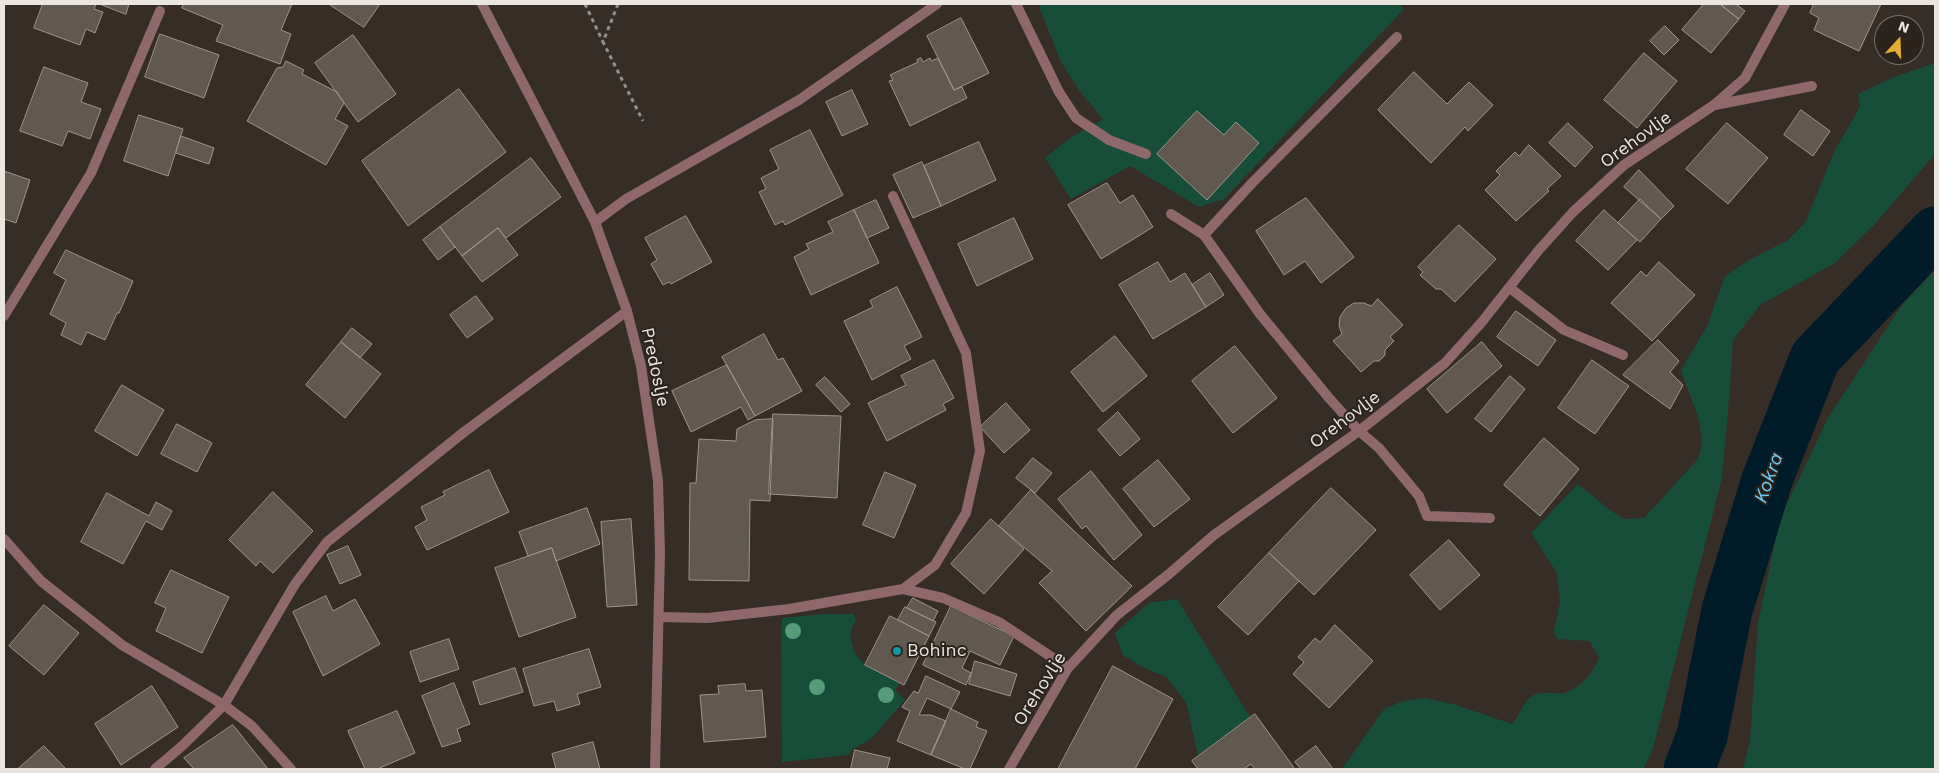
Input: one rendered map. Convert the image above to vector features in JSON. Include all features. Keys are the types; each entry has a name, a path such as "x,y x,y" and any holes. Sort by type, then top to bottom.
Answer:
{"street":[{"name":"Predoslje","path":"482,4 595,222 627,311 641,366 658,481 660,553 655,769"},
{"path":"595,222 626,198 799,100 937,4"},
{"path":"1016,4 1059,92 1076,118 1109,140 1146,154"},
{"name":"Orehovlje","path":"1009,769 1068,668 1117,615 1169,574 1214,534 1359,431 1445,363 1481,324 1538,251 1573,212 1624,165 1714,105 1745,78 1785,4"},
{"path":"4,316 91,173 160,11"},
{"path":"1204,236 1253,182 1397,37"},
{"name":"Orehovlje","path":"1714,105 1812,86"},
{"path":"893,196 966,353 980,451 966,513 935,564 903,589"},
{"path":"1171,214 1204,236 1260,314 1329,398 1359,431 1379,448 1419,496 1427,516 1490,518"},
{"path":"1510,288 1564,330 1623,355"},
{"path":"155,769 224,706 295,584 327,542 464,432 627,311"},
{"path":"4,539 41,581 122,645 224,706 252,726 291,769"},
{"path":"659,617 708,618 789,609 903,589 943,598 999,622 1068,668"}],"path":[{"path":"584,4 644,121"},
{"path":"603,42 618,4"}],"green space":[{"path":"1038,4 1399,4 1404,9 1224,199 1199,207 1130,166 1071,199 1045,158 1070,138 1103,119 1081,93 1061,62"},
{"path":"1935,63 1935,154 1875,224 1835,263 1760,305 1733,340 1722,478 1652,752 1643,769 1342,769 1384,709 1403,701 1424,698 1453,704 1512,724 1532,696 1539,693 1563,693 1575,688 1585,680 1599,658 1589,641 1557,639 1554,632 1560,601 1557,573 1531,533 1578,484 1624,519 1644,518 1698,459 1702,443 1699,420 1681,370 1707,326 1725,276 1749,260 1788,240 1805,223 1834,152 1860,107 1858,94 1894,77"},
{"path":"1935,270 1935,769 1743,769 1750,741 1758,623 1780,518 1829,416 1902,305"},
{"path":"1177,599 1250,717 1198,755 1186,702 1166,677 1142,667 1123,655 1115,633 1149,603"},
{"path":"824,614 854,614 856,621 853,625 851,636 853,648 857,655 862,662 876,672 900,683 895,690 905,700 871,739 852,750 848,755 782,762 782,618"}],"building":[{"path":"43,4 96,4 94,9 103,12 95,33 86,29 80,45 34,28"},
{"path":"100,4 129,4 126,14"},
{"path":"184,4 292,4 281,30 291,34 280,64 216,41 223,25 182,8"},
{"path":"329,4 380,4 364,27"},
{"path":"1704,4 1720,4 1739,19 1711,53 1682,30"},
{"path":"1720,4 1736,4 1745,11 1739,19"},
{"path":"1814,4 1881,4 1876,15 1874,15 1874,19 1859,51 1814,30 1819,18 1810,13"},
{"path":"961,18 989,73 954,90 927,36"},
{"path":"1665,26 1679,40 1664,55 1650,41"},
{"path":"160,34 219,55 204,98 145,77"},
{"path":"353,35 396,94 358,122 315,63"},
{"path":"1644,53 1677,81 1637,128 1604,100"},
{"path":"921,58 923,62 930,58 931,61 938,58 954,90 962,87 967,98 910,126 889,81 893,80 890,75 918,62 917,60"},
{"path":"286,61 304,70 302,74 337,92 344,103 335,119 348,126 326,165 247,121 277,68 283,67"},
{"path":"44,67 88,83 81,102 101,109 90,139 68,131 62,146 20,131"},
{"path":"1414,72 1447,104 1469,82 1493,105 1468,131 1465,127 1431,163 1378,110"},
{"path":"459,89 506,152 408,226 362,161"},
{"path":"852,90 868,124 842,136 826,102"},
{"path":"1801,110 1830,131 1813,156 1784,135"},
{"path":"1197,111 1224,135 1236,122 1259,143 1207,200 1157,154"},
{"path":"139,115 183,129 168,176 124,161"},
{"path":"1568,123 1593,147 1575,167 1549,143"},
{"path":"1727,123 1768,158 1728,204 1686,169"},
{"path":"810,130 843,195 785,225 783,221 775,225 759,192 766,189 761,178 779,169 770,150"},
{"path":"181,136 214,148 209,164 176,153"},
{"path":"979,142 996,180 941,206 924,166"},
{"path":"1529,145 1561,176 1547,189 1549,191 1516,221 1485,190 1500,175 1496,171 1515,152 1519,156"},
{"path":"531,158 561,197 506,238 498,228 462,256 440,227"},
{"path":"922,162 941,206 913,218 893,175"},
{"path":"1639,170 1674,206 1661,219 1624,187"},
{"path":"4,171 30,180 16,223 4,219"},
{"path":"1107,183 1120,203 1133,195 1153,227 1101,259 1068,205"},
{"path":"1306,198 1354,257 1321,283 1305,261 1284,275 1256,231"},
{"path":"1640,199 1661,219 1640,242 1618,223"},
{"path":"876,200 889,228 867,238 854,210"},
{"path":"854,210 879,263 811,295 794,257 809,249 806,244 833,232 828,222"},
{"path":"1604,210 1637,240 1608,270 1576,241"},
{"path":"686,216 712,262 671,284 669,282 663,285 651,264 657,260 645,238"},
{"path":"1014,218 1033,259 977,286 958,244"},
{"path":"1459,225 1496,259 1455,302 1441,289 1436,289 1420,275 1423,272 1418,267"},
{"path":"440,227 455,247 438,260 423,240"},
{"path":"498,228 518,255 482,282 462,256"},
{"path":"66,250 133,281 105,340 87,332 81,345 61,335 66,323 50,314 66,280 54,273"},
{"path":"1158,262 1170,282 1185,273 1206,307 1153,339 1119,285"},
{"path":"1659,262 1695,295 1652,341 1611,303 1641,271 1646,276"},
{"path":"1210,273 1224,295 1206,307 1192,285"},
{"path":"897,287 922,337 904,346 911,359 872,380 844,321 873,307 870,301"},
{"path":"476,296 493,319 467,338 450,315"},
{"path":"1378,299 1403,325 1390,337 1394,341 1385,350 1385,355 1361,372 1333,341 1342,334 1339,326 1340,317 1346,308 1354,303 1364,303 1371,306"},
{"path":"1516,311 1556,340 1538,366 1497,337"},
{"path":"352,328 372,344 360,358 341,342"},
{"path":"764,334 778,360 783,358 802,391 755,416 722,357"},
{"path":"1115,336 1147,376 1103,412 1071,372"},
{"path":"1658,340 1679,361 1670,372 1683,385 1670,409 1623,375"},
{"path":"341,342 381,374 345,418 306,385"},
{"path":"1482,342 1502,366 1447,413 1427,389"},
{"path":"1235,346 1277,398 1233,433 1192,381"},
{"path":"934,360 954,398 943,404 946,410 887,441 868,403 906,385 901,376"},
{"path":"1592,360 1629,386 1595,434 1558,408"},
{"path":"727,365 755,416 748,420 741,407 691,432 672,391"},
{"path":"1510,376 1525,389 1491,432 1475,419"},
{"path":"825,377 850,404 841,412 816,385"},
{"path":"122,385 164,410 137,456 95,431"},
{"path":"1006,403 1030,430 1004,453 980,427"},
{"path":"1118,412 1140,439 1120,456 1098,430"},
{"path":"773,414 841,416 837,498 769,494"},
{"path":"773,419 770,501 750,500 749,581 689,580 690,483 696,483 699,439 736,441 737,429 755,420"},
{"path":"177,424 212,443 197,472 161,454"},
{"path":"1544,438 1579,469 1540,516 1504,485"},
{"path":"1033,458 1052,473 1035,493 1016,478"},
{"path":"1158,460 1190,499 1154,527 1123,489"},
{"path":"489,470 509,512 427,550 415,527 427,520 421,507 445,495 443,492"},
{"path":"1091,471 1142,535 1114,560 1086,526 1082,529 1058,499"},
{"path":"885,472 916,485 894,538 863,525"},
{"path":"1331,488 1376,530 1314,595 1269,553"},
{"path":"1031,490 1132,586 1086,631 1039,583 1052,571 999,526"},
{"path":"273,492 313,531 273,573 260,561 256,566 229,540"},
{"path":"107,493 149,516 156,502 172,511 162,530 146,521 123,564 81,542"},
{"path":"587,508 600,544 556,561 552,548 528,556 519,532"},
{"path":"631,519 637,605 607,607 601,522"},
{"path":"991,519 1024,549 984,594 951,564"},
{"path":"1449,540 1480,575 1440,610 1410,575"},
{"path":"348,546 361,575 340,584 327,555"},
{"path":"552,548 576,617 519,637 495,568"},
{"path":"1269,553 1299,581 1248,635 1218,607"},
{"path":"171,570 229,597 202,653 156,631 166,608 155,603"},
{"path":"326,596 333,611 355,599 380,644 323,676 293,612"},
{"path":"913,598 938,611 933,621 907,608"},
{"path":"44,605 79,633 44,675 9,646"},
{"path":"951,606 1014,636 1000,665 970,651 962,668 971,673 966,685 923,665"},
{"path":"905,607 936,622 929,636 898,620"},
{"name":"Bohinc","path":"890,616 929,636 904,685 865,665"},
{"path":"1335,625 1373,661 1329,708 1293,674 1304,662 1298,657 1315,638 1320,642"},
{"path":"449,639 459,669 420,682 410,652"},
{"path":"589,649 601,687 577,694 580,704 557,711 554,701 534,706 523,669"},
{"path":"975,661 1017,674 1010,696 969,684"},
{"path":"1113,666 1173,699 1135,769 1058,769"},
{"path":"515,668 523,692 480,705 473,682"},
{"path":"926,676 960,692 951,709 927,698 919,715 931,715 946,721 931,755 897,741 910,711 902,707 914,691 918,693"},
{"path":"454,683 470,724 457,729 461,741 442,747 422,696"},
{"path":"745,684 746,691 762,690 766,737 704,742 700,695 719,694 718,686"},
{"path":"152,686 178,727 121,765 95,724"},
{"path":"951,709 978,722 976,727 987,731 970,769 965,769 931,755"},
{"path":"397,711 415,753 377,769 365,769 348,731"},
{"path":"1255,714 1295,769 1255,769 1251,764 1244,769 1198,769 1192,761"},
{"path":"233,725 268,769 194,769 184,758"},
{"path":"593,742 600,769 556,769 552,754"},
{"path":"44,746 66,769 18,769"},
{"path":"1316,746 1333,769 1301,769 1295,762"},
{"path":"855,750 890,758 887,769 851,769"}],"waterway":[{"name":"Kokra","path":"1689,769 1702,736 1727,610 1767,480 1815,358 1935,232"}],"place":[{"name":"Bohinc","path":"897,651"}]}
